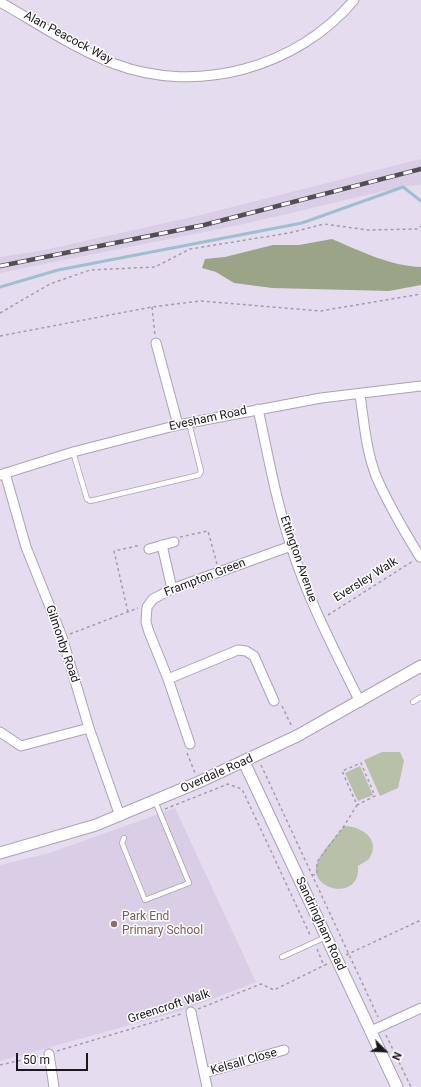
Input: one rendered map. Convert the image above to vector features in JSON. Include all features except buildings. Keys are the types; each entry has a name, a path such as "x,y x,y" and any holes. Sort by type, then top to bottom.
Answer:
{"street":[{"name":"Alan Peacock Way","path":"0,2 84,50 114,63 134,70 159,75 185,77 216,75 242,70 287,53 309,40 329,25 354,0"},
{"path":"156,344 178,425"},
{"name":"Evesham Road","path":"2,474 73,452 178,425 321,398 360,395 421,386"},
{"path":"360,395 366,440 376,475 391,508 420,557"},
{"name":"Ettington Avenue","path":"258,409 275,490 291,546 320,619 360,702"},
{"name":"Gilmonby Road","path":"2,474 26,546 62,637 89,728 120,816"},
{"path":"149,548 174,542"},
{"path":"162,545 172,589"},
{"name":"Frampton Green","path":"190,744 168,679 149,632 146,614 147,607 153,599 172,589 291,546"},
{"path":"168,679 238,650 246,651 254,656 274,701"},
{"name":"Overdale Road","path":"0,853 157,806 199,782 297,736 360,702 421,666"},
{"path":"0,732 21,746 89,728"},
{"name":"Sandringham Road","path":"244,762 396,1087"},
{"path":"371,1031 421,1008"},
{"path":"191,1012 207,1087"},
{"name":"Kelsall Close","path":"204,1073 284,1050"},
{"path":"49,1054 54,1087"}],"lane":[{"path":"73,452 87,499 90,501 199,475 201,471 189,423"},
{"path":"413,702 421,697"},
{"path":"124,838 122,843 144,900 189,883 157,806"},
{"path":"282,957 326,937"}],"path":[{"path":"0,313 50,284 90,270 155,267 190,249 289,233 324,224 368,230 417,229 421,226"},
{"path":"0,336 152,307 200,301 321,310 421,294"},
{"path":"152,307 156,344"},
{"name":"Eversley Walk","path":"320,619 420,557"},
{"path":"62,637 143,606"},
{"path":"274,701 281,704 297,736"},
{"path":"190,744 186,752 199,782"},
{"path":"256,756 411,1087"},
{"path":"312,875 317,874 317,862 344,826 357,805 375,796 361,763 342,771 357,805"},
{"path":"157,806 228,784 242,789 324,966"},
{"name":"Greencroft Walk","path":"0,1065 49,1054 191,1012 261,984 274,990 421,920"}],"shaded area":[{"path":"421,159 421,184 419,185 401,187 244,224 0,273 0,257 44,250 201,215"},
{"name":"Park End Primary School","path":"175,808 256,982 184,1010 0,1061 0,865 50,853"}],"green space":[{"path":"332,239 387,261 421,267 421,285 389,291 272,288 234,283 216,272 202,268 205,259 225,257 273,245 299,245"},
{"path":"382,752 400,752 404,761 398,788 380,796 364,760"},
{"path":"360,766 373,795 358,801 345,773"},
{"path":"344,826 357,828 368,835 373,845 372,852 369,859 358,866 357,878 351,885 343,888 334,888 325,885 319,879 316,871 318,861 321,856"}],"waterway":[{"path":"0,287 58,270 302,223 403,187 421,201"}],"railway":[{"path":"0,266 204,225 421,169"}],"place":[{"name":"Park End Primary School","path":"114,924"}]}
